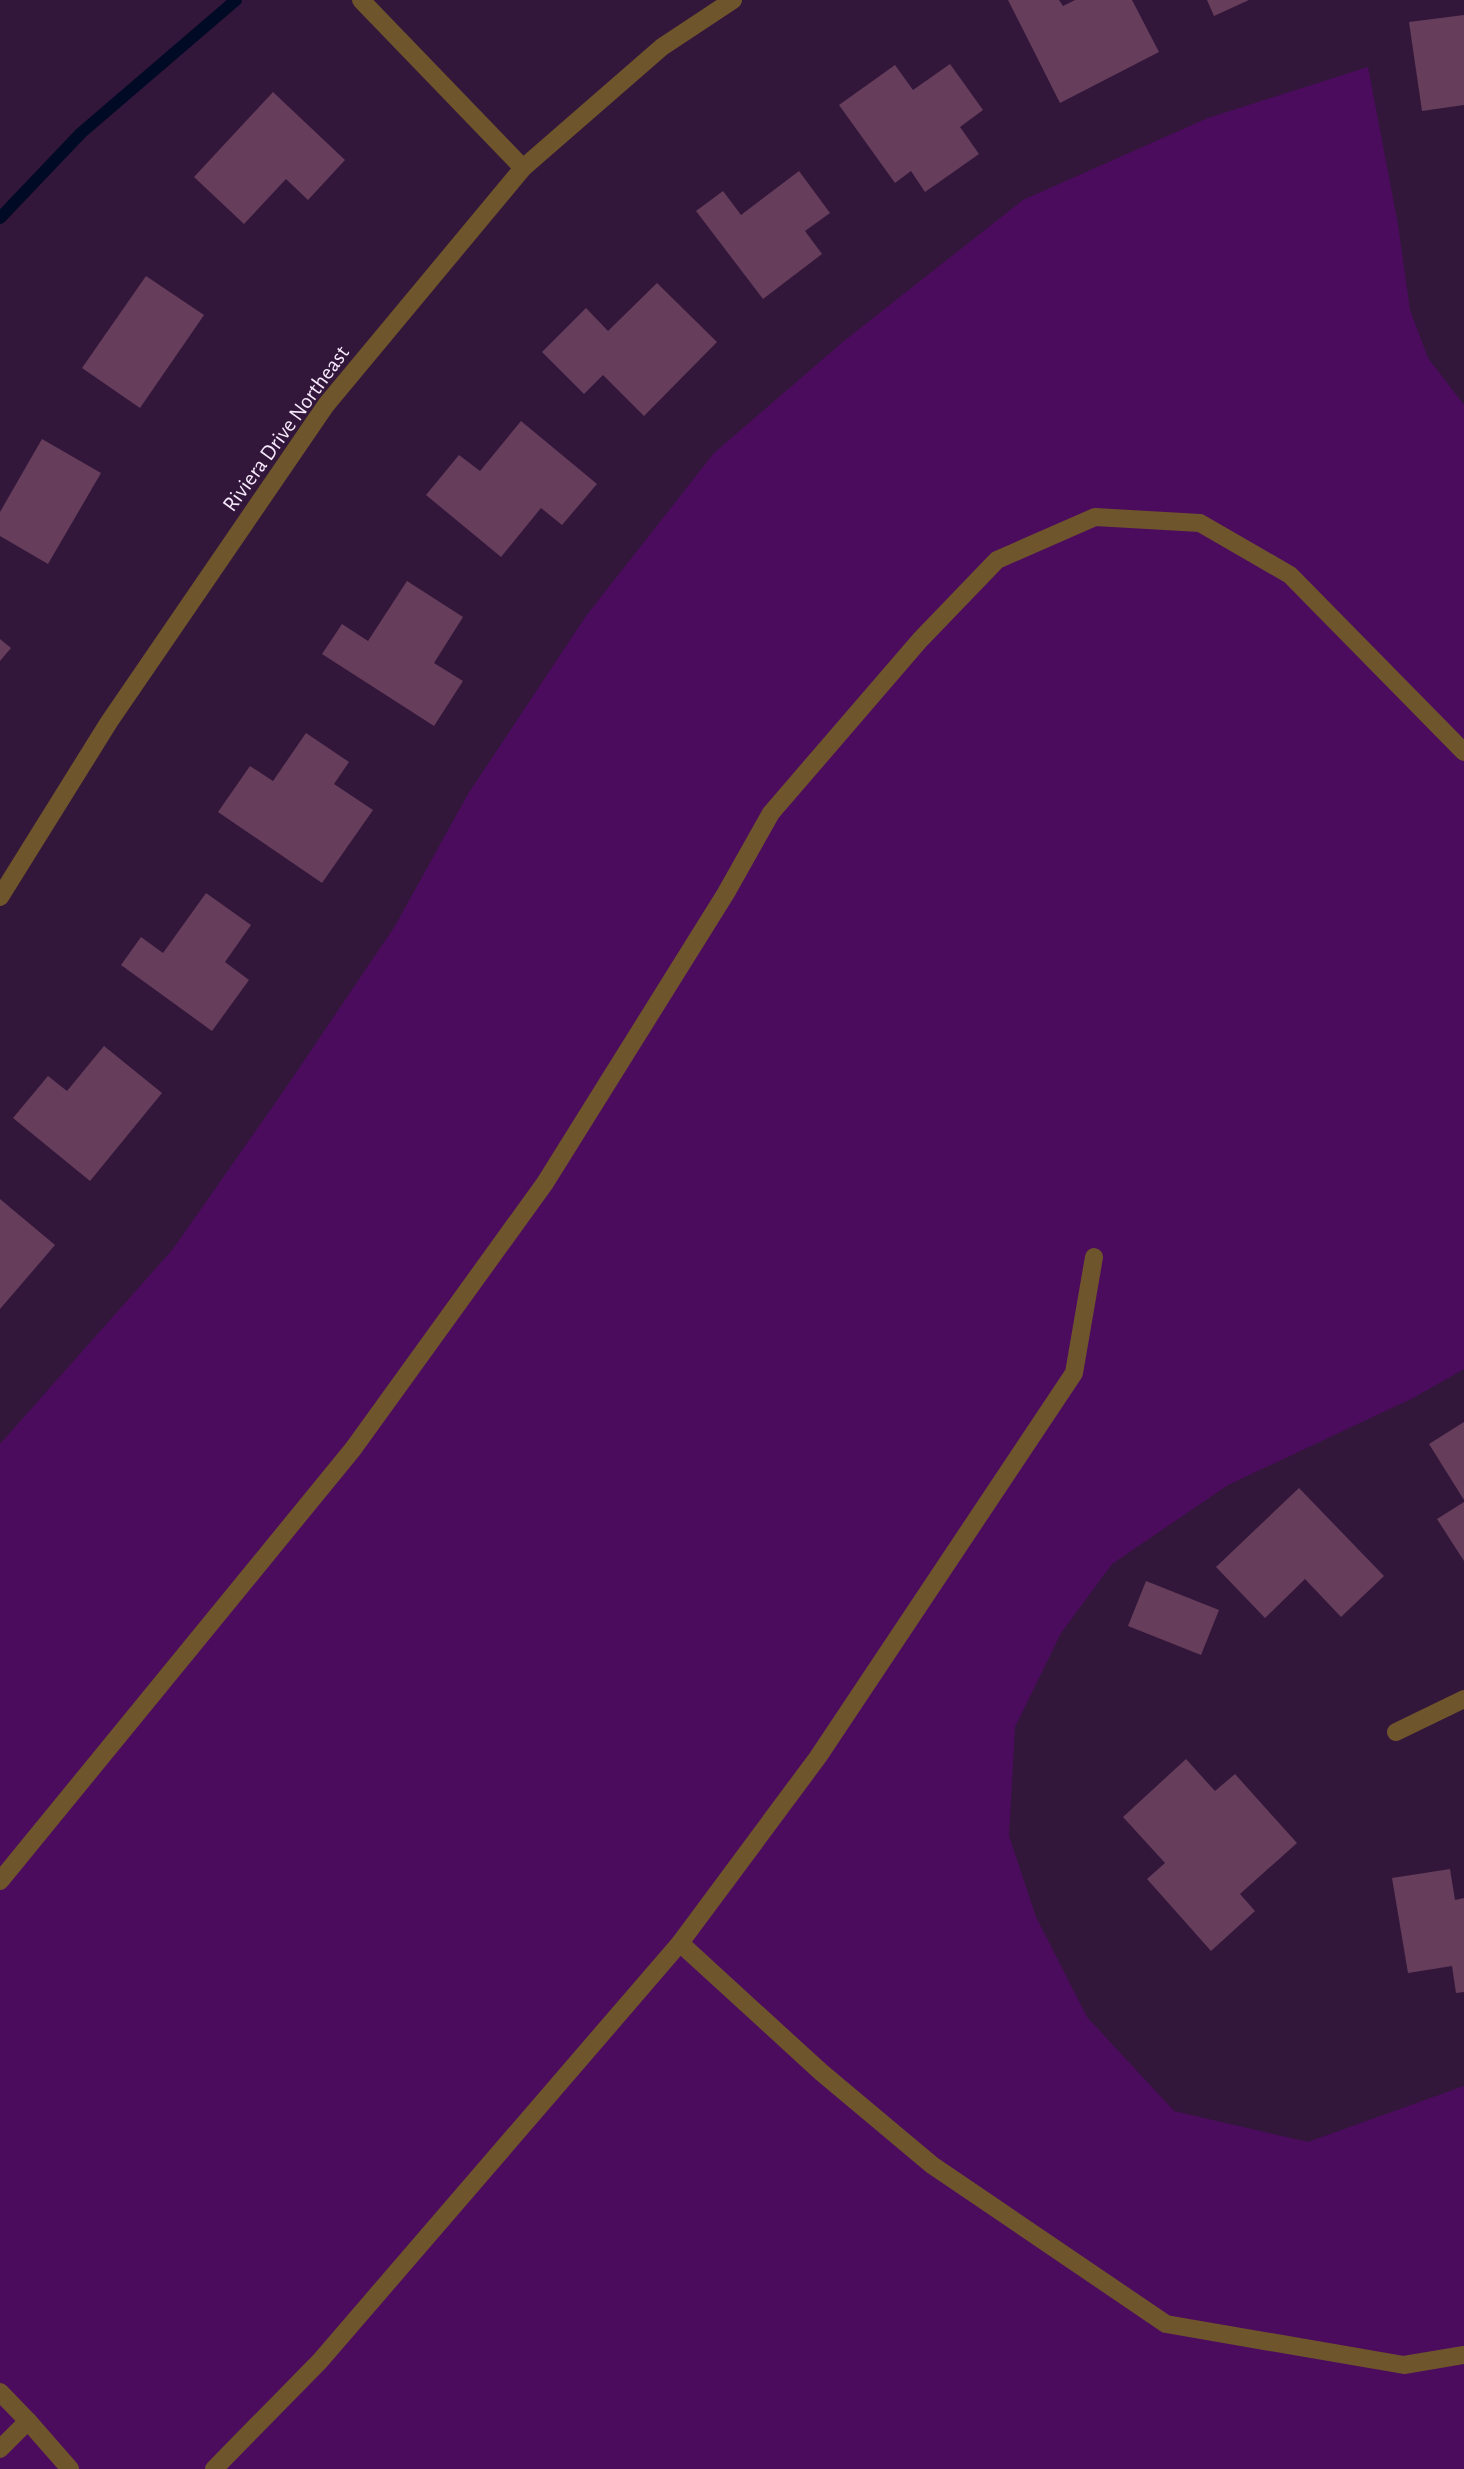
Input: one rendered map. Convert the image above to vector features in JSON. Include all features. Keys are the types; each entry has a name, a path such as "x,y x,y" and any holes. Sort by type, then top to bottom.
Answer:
{"street":[{"path":"361,0 524,168"},
{"name":"Riviera Drive Northeast","path":"0,897 109,722 326,405 524,168 662,47 733,0"},
{"path":"0,1881 353,1449 545,1183 726,893 771,813 920,640 997,560 1095,517 1200,523 1290,575 1464,752"},
{"path":"214,2469 320,2361 680,1943 818,1757 1074,1372 1094,1257"},
{"path":"1396,1732 1464,1699"},
{"path":"680,1943 821,2072 932,2165 1166,2324 1404,2366 1464,2355"},
{"path":"0,2392 70,2469"},
{"path":"0,2449 28,2421"}],"shaded area":[{"path":"1368,67 1398,225 1410,310 1428,358 1464,405 1464,1369 1413,1398 1228,1485 1112,1564 1061,1633 1015,1727 1009,1836 1036,1917 1087,2017 1174,2111 1308,2142 1464,2086 1464,2469 0,2469 0,1444 173,1249 395,926 468,794 586,616 714,453 844,341 1023,200 1208,118"}],"building":[{"path":"1008,0 1059,0 1063,6 1075,0 1132,0 1159,52 1060,103"},
{"path":"1207,0 1249,0 1214,16"},
{"path":"1464,15 1464,105 1422,111 1409,22"},
{"path":"950,64 983,110 960,127 979,154 925,192 911,171 895,183 839,105 895,65 913,90"},
{"path":"273,92 345,160 308,200 286,179 244,224 194,177"},
{"path":"799,171 830,213 805,231 822,254 763,299 696,211 723,191 741,215"},
{"path":"146,276 204,315 140,408 82,368"},
{"path":"657,283 717,342 644,416 603,375 584,394 542,352 586,308 608,331"},
{"path":"521,421 597,484 562,525 541,508 501,557 426,495 459,455 480,471"},
{"path":"42,439 101,473 48,564 0,536 0,512"},
{"path":"407,581 463,617 434,663 463,681 434,726 322,654 342,624 368,641"},
{"path":"0,639 11,648 0,661"},
{"path":"306,733 349,762 334,784 373,810 322,883 218,812 250,766 273,781"},
{"path":"206,893 251,925 225,962 249,980 212,1031 121,965 141,937 163,953"},
{"path":"104,1046 162,1093 90,1181 13,1118 48,1076 67,1091"},
{"path":"0,1199 55,1245 0,1309"},
{"path":"1464,1422 1464,1500 1429,1444"},
{"path":"1299,1488 1384,1576 1341,1617 1305,1579 1265,1618 1216,1567"},
{"path":"1464,1502 1464,1561 1437,1519"},
{"path":"1146,1581 1219,1610 1201,1655 1128,1626"},
{"path":"1186,1759 1215,1791 1235,1774 1297,1843 1240,1894 1255,1911 1211,1951 1147,1879 1165,1863 1123,1817"},
{"path":"1450,1869 1455,1900 1464,1898 1464,1992 1456,1993 1452,1966 1408,1973 1392,1878"}],"waterway":[{"path":"0,218 81,133 236,0"}]}
